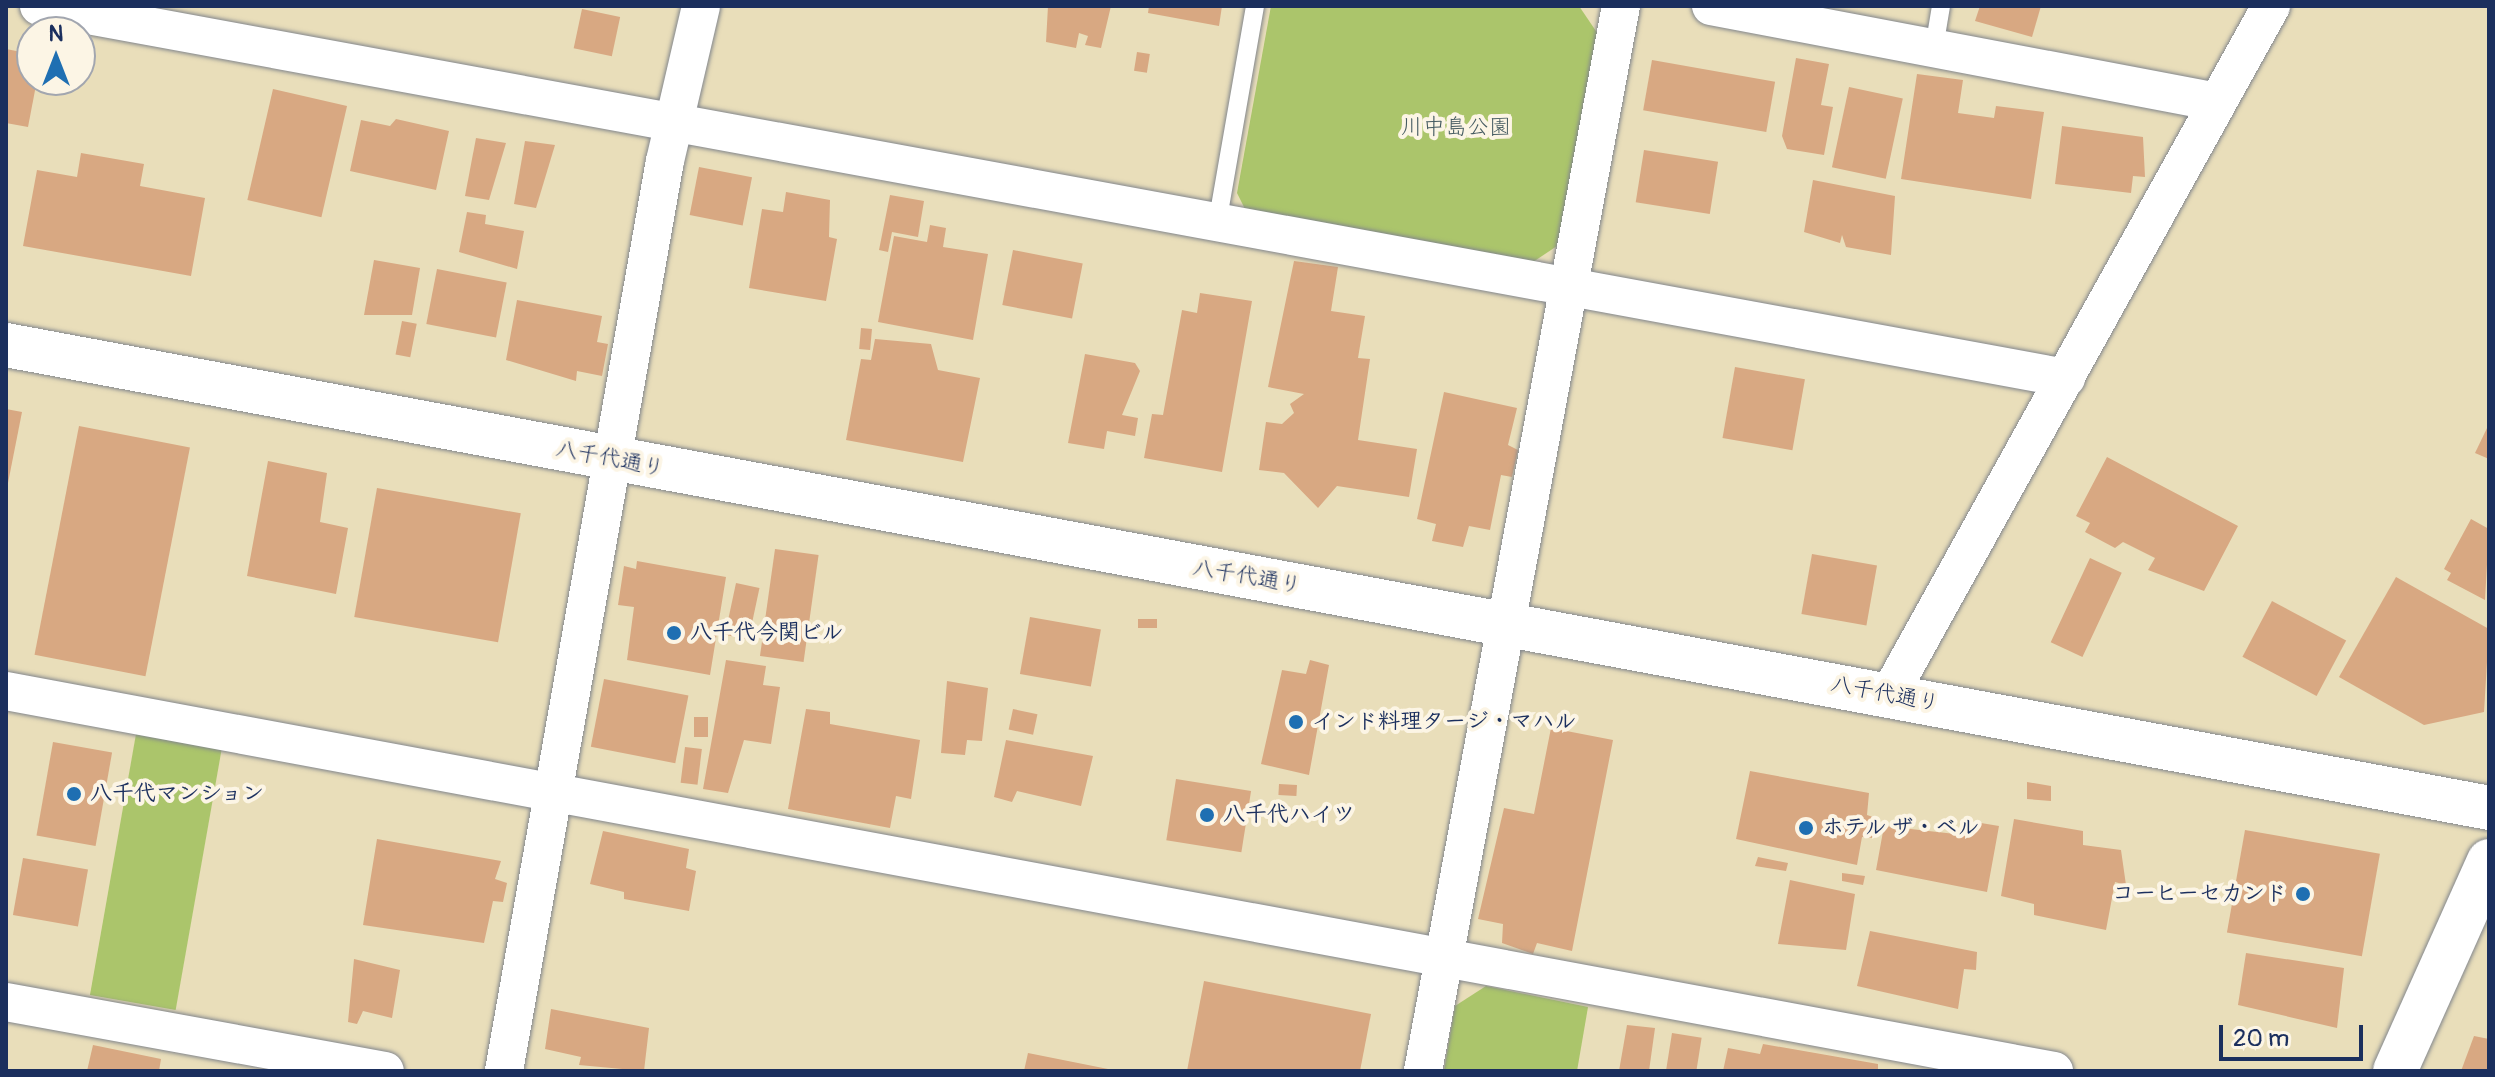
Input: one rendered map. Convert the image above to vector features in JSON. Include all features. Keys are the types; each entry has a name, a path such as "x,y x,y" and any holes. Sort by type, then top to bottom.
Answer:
{"street":[{"path":"39,6 1571,291 2066,378"},
{"path":"504,1071 665,161 678,124 701,6"},
{"path":"1423,1071 1510,625 1621,6"},
{"path":"1711,6 2217,102"},
{"path":"1889,695 2271,6"},
{"name":"八千代通り","path":"6,345 2489,808"},
{"path":"6,691 2054,1071"},
{"path":"2395,1071 2489,861"},
{"path":"6,1002 385,1071"}],"lane":[{"path":"1217,224 1255,6"},
{"path":"1934,48 1941,6"}],"green space":[{"name":"川中島公園","path":"1271,6 1579,6 1600,37 1560,244 1527,266 1247,213 1237,193"},
{"path":"136,734 222,749 176,1010 90,995"},
{"path":"1486,986 1588,1007 1577,1071 1444,1071 1455,1006"}],"building":[{"path":"1048,6 1111,6 1101,48 1085,45 1088,36 1079,33 1076,48 1046,42"},
{"path":"1149,6 1222,6 1219,26 1148,13"},
{"path":"1980,6 2041,6 2032,37 1975,21"},
{"path":"582,9 620,17 612,56 574,48"},
{"path":"6,49 16,51 16,96 34,96 28,127 6,123"},
{"path":"1137,52 1150,54 1147,73 1134,71"},
{"path":"1796,58 1829,64 1821,105 1833,107 1824,155 1787,149 1782,136"},
{"path":"1652,60 1775,82 1766,132 1643,110"},
{"path":"1917,74 1963,80 1958,113 1994,118 1996,106 2044,112 2031,199 1901,179"},
{"path":"1849,87 1903,98 1886,179 1832,167"},
{"path":"273,89 347,106 321,217 247,200"},
{"path":"396,119 449,131 436,190 350,171 361,120 390,126"},
{"path":"2062,126 2143,137 2145,177 2133,176 2131,193 2055,184"},
{"path":"476,138 506,143 489,200 465,196"},
{"path":"525,141 555,145 536,208 514,204"},
{"path":"1644,150 1718,162 1710,214 1636,202"},
{"path":"81,153 144,164 140,186 205,198 191,276 23,246 37,170 77,177"},
{"path":"699,167 752,177 743,225 690,215"},
{"path":"1813,180 1895,196 1891,255 1846,247 1842,235 1840,243 1804,232"},
{"path":"786,192 830,200 829,237 837,239 826,301 749,288 762,209 783,212"},
{"path":"890,195 924,201 918,237 892,232 888,252 879,250"},
{"path":"467,212 486,215 485,224 524,231 517,269 459,252"},
{"path":"930,225 946,228 943,247 988,254 973,340 878,322 894,236 927,242"},
{"path":"1013,250 1083,264 1072,319 1002,305"},
{"path":"374,260 420,268 412,315 364,315"},
{"path":"1294,261 1338,267 1331,311 1365,316 1358,358 1370,359 1358,440 1417,449 1409,497 1337,486 1318,508 1284,473 1259,470 1266,422 1282,424 1294,413 1290,404 1304,394 1268,387"},
{"path":"437,269 507,283 496,338 426,324"},
{"path":"1200,293 1252,301 1222,472 1144,458 1152,414 1163,415 1182,310 1197,313"},
{"path":"517,300 602,316 597,342 608,344 602,376 577,371 576,381 506,360"},
{"path":"402,321 417,324 410,357 396,354"},
{"path":"861,328 872,329 870,350 859,349"},
{"path":"875,339 931,344 938,370 980,378 963,462 846,440 861,359 871,360"},
{"path":"1085,354 1135,363 1140,371 1122,415 1138,418 1135,436 1107,431 1104,449 1068,443"},
{"path":"1735,367 1805,379 1792,450 1722,438"},
{"path":"1444,392 1517,408 1508,445 1518,450 1512,477 1501,475 1490,530 1469,526 1463,547 1432,541 1436,524 1417,519"},
{"path":"6,409 22,412 7,488 6,488"},
{"path":"2489,424 2489,459 2475,453"},
{"path":"79,426 190,448 145,676 35,655"},
{"path":"2107,457 2238,526 2204,591 2148,570 2155,558 2123,542 2115,548 2085,532 2090,523 2076,516"},
{"path":"268,461 327,473 320,522 348,528 336,594 247,576"},
{"path":"377,488 521,513 498,642 354,617"},
{"path":"2471,519 2489,529 2485,600 2447,580 2451,573 2444,569"},
{"path":"775,549 819,555 804,662 760,656"},
{"path":"1812,554 1877,565 1866,626 1801,614"},
{"path":"2090,558 2122,573 2082,657 2051,642"},
{"name":"八千代今関ビル","path":"637,561 726,577 710,675 627,660 634,607 618,605 624,566 636,569"},
{"path":"2396,577 2489,629 2484,712 2424,725 2339,677"},
{"path":"736,583 759,588 748,640 725,635"},
{"path":"2272,601 2346,640 2317,696 2242,657"},
{"path":"1030,617 1101,630 1091,687 1020,674"},
{"path":"1138,619 1157,619 1157,628 1138,628"},
{"path":"726,660 766,666 763,685 780,687 771,744 744,740 728,793 703,789"},
{"name":"インド料理タージ・マハル","path":"1310,660 1329,665 1309,775 1261,764 1282,670 1306,674"},
{"path":"604,679 688,695 675,763 591,747"},
{"path":"947,681 988,688 982,741 967,740 965,755 941,753"},
{"path":"806,709 830,712 830,724 920,740 911,799 896,796 890,828 788,809"},
{"path":"1013,709 1037,714 1033,735 1009,730"},
{"path":"694,717 708,717 708,737 694,737"},
{"path":"1551,728 1613,740 1572,951 1537,943 1533,954 1502,943 1503,924 1478,919 1504,808 1534,814"},
{"path":"1006,740 1093,756 1081,806 1017,791 1012,802 994,797"},
{"name":"八千代マンション","path":"53,742 112,752 96,846 37,836"},
{"path":"685,747 702,749 697,785 681,783"},
{"name":"ホテル ザ・ベル","path":"1750,771 1869,793 1867,815 1876,818 1872,838 1862,837 1857,865 1736,839"},
{"name":"八千代ハイツ","path":"1176,779 1251,791 1241,852 1166,840"},
{"path":"2027,782 2051,786 2051,801 2027,799"},
{"path":"1279,784 1297,785 1296,796 1278,795"},
{"path":"2014,819 2083,831 2083,845 2121,850 2126,885 2115,882 2106,930 2034,915 2034,904 2001,896"},
{"path":"1975,822 1999,826 1987,892 1876,870 1884,826 1973,836"},
{"name":"コーヒーセカンド","path":"2245,830 2380,854 2362,956 2227,932"},
{"path":"603,831 689,849 686,868 696,871 689,911 624,899 624,892 590,884"},
{"path":"377,839 501,861 495,879 507,883 503,902 493,901 484,943 363,925"},
{"path":"1758,857 1788,863 1786,871 1755,866"},
{"path":"23,858 88,869 78,927 13,915"},
{"path":"1842,873 1865,876 1863,885 1842,881"},
{"path":"1790,880 1855,894 1846,950 1778,944"},
{"path":"1870,931 1977,952 1976,970 1964,969 1958,1009 1857,986"},
{"path":"2246,953 2344,968 2337,1028 2238,1005"},
{"path":"354,959 400,970 392,1018 363,1011 357,1024 348,1022"},
{"path":"1204,981 1371,1014 1360,1071 1187,1071"},
{"path":"551,1009 649,1028 644,1071 579,1065 581,1057 545,1049"},
{"path":"1627,1025 1655,1028 1649,1071 1619,1071"},
{"path":"1672,1033 1702,1038 1696,1071 1666,1071"},
{"path":"2474,1036 2489,1039 2489,1071 2461,1071"},
{"path":"1763,1044 1878,1064 1878,1071 1723,1071 1728,1048 1760,1054"},
{"path":"93,1045 161,1059 159,1071 87,1071"},
{"path":"1028,1053 1113,1070 1113,1071 1024,1071"}],"place":[{"name":"八千代今関ビル","path":"674,633"},
{"name":"インド料理タージ・マハル","path":"1296,722"},
{"name":"八千代マンション","path":"74,794"},
{"name":"八千代ハイツ","path":"1207,815"},
{"name":"ホテル ザ・ベル","path":"1806,828"},
{"name":"コーヒーセカンド","path":"2303,894"}]}
